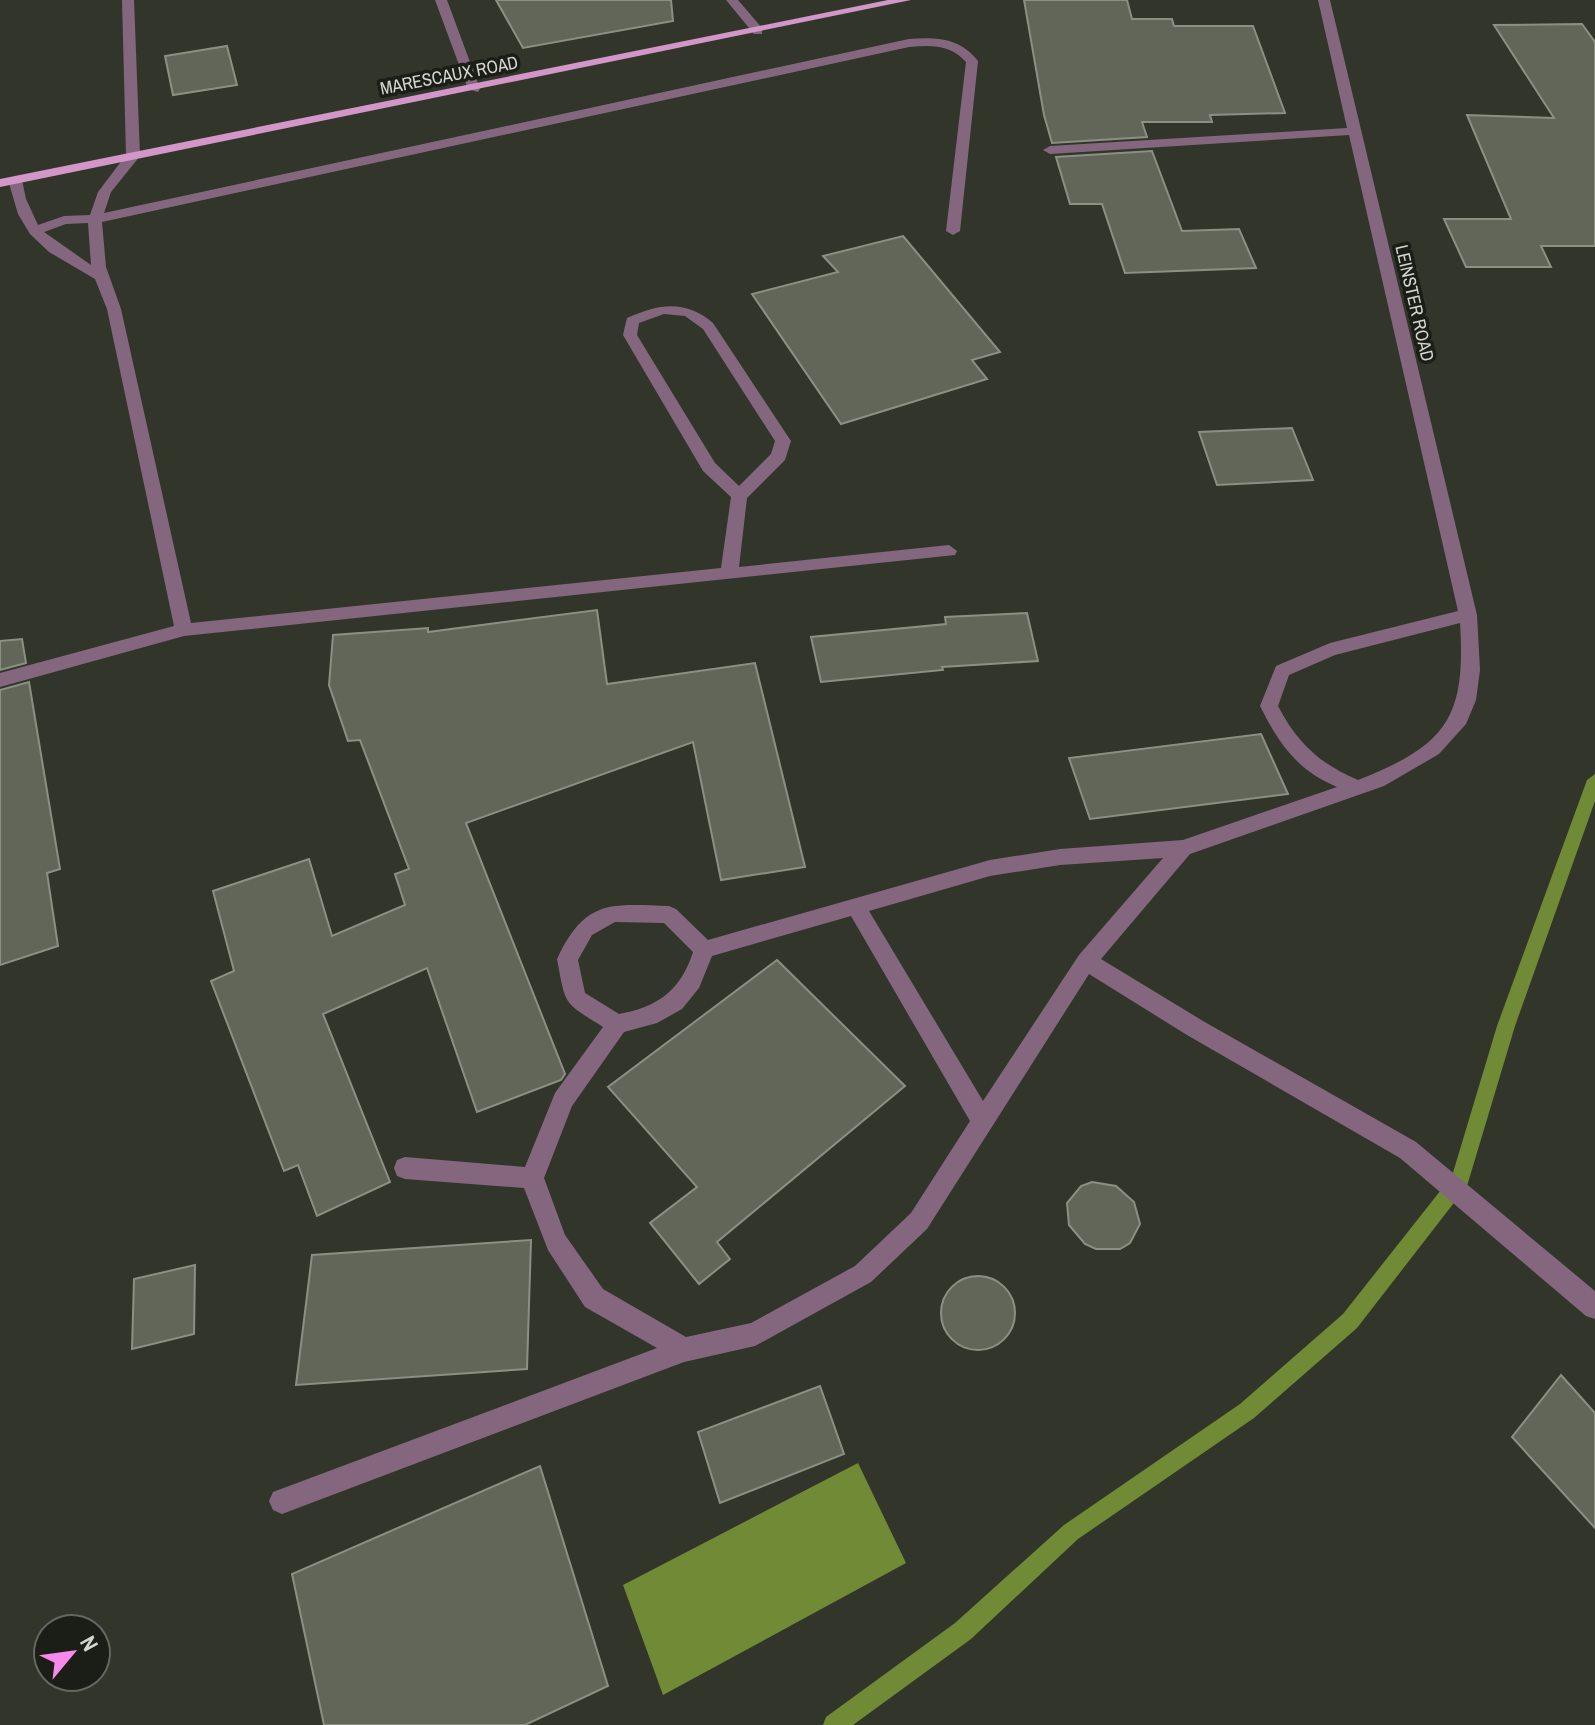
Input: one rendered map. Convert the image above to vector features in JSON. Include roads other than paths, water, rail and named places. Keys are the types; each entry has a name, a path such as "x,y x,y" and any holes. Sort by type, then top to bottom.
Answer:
{"main road":[{"name":"MARESCAUX ROAD","path":"8,182 905,0"}],"street":[{"path":"128,0 133,156 114,173 101,192 93,236 98,275 114,309 184,630"},
{"path":"441,0 474,89"},
{"path":"732,0 758,31"},
{"name":"LEINSTER ROAD","path":"704,950 990,868 1060,857 1183,848 1398,774 1441,744 1460,718 1471,680 1468,615 1324,0"},
{"path":"35,231 64,220 96,219 909,43 938,41 961,48 972,61 953,231"},
{"path":"1050,150 1354,131"},
{"path":"8,182 35,231 49,245 98,275"},
{"path":"729,574 739,496 779,456 783,441 708,326 695,313 676,308 650,313 632,321 630,335 709,467 739,496"},
{"path":"0,680 184,630 949,551"},
{"path":"1358,788 1314,770 1285,740 1269,706 1282,671 1330,650 1468,615"},
{"path":"282,1501 684,1350 755,1334 863,1274 919,1221 1086,961 1183,848"},
{"path":"855,905 982,1120"},
{"path":"612,913 669,915 704,950 698,972 679,1000 648,1019 617,1024 575,998 567,959 585,929 612,913"},
{"path":"1086,961 1195,1028 1408,1150 1595,1307"},
{"path":"617,1024 563,1100 532,1178 556,1242 594,1298 684,1350"},
{"path":"405,1168 532,1178"}],"waterway":[{"path":"834,1725 963,1631 1071,1532 1247,1411 1350,1321 1460,1180 1506,1026 1595,780"}]}
